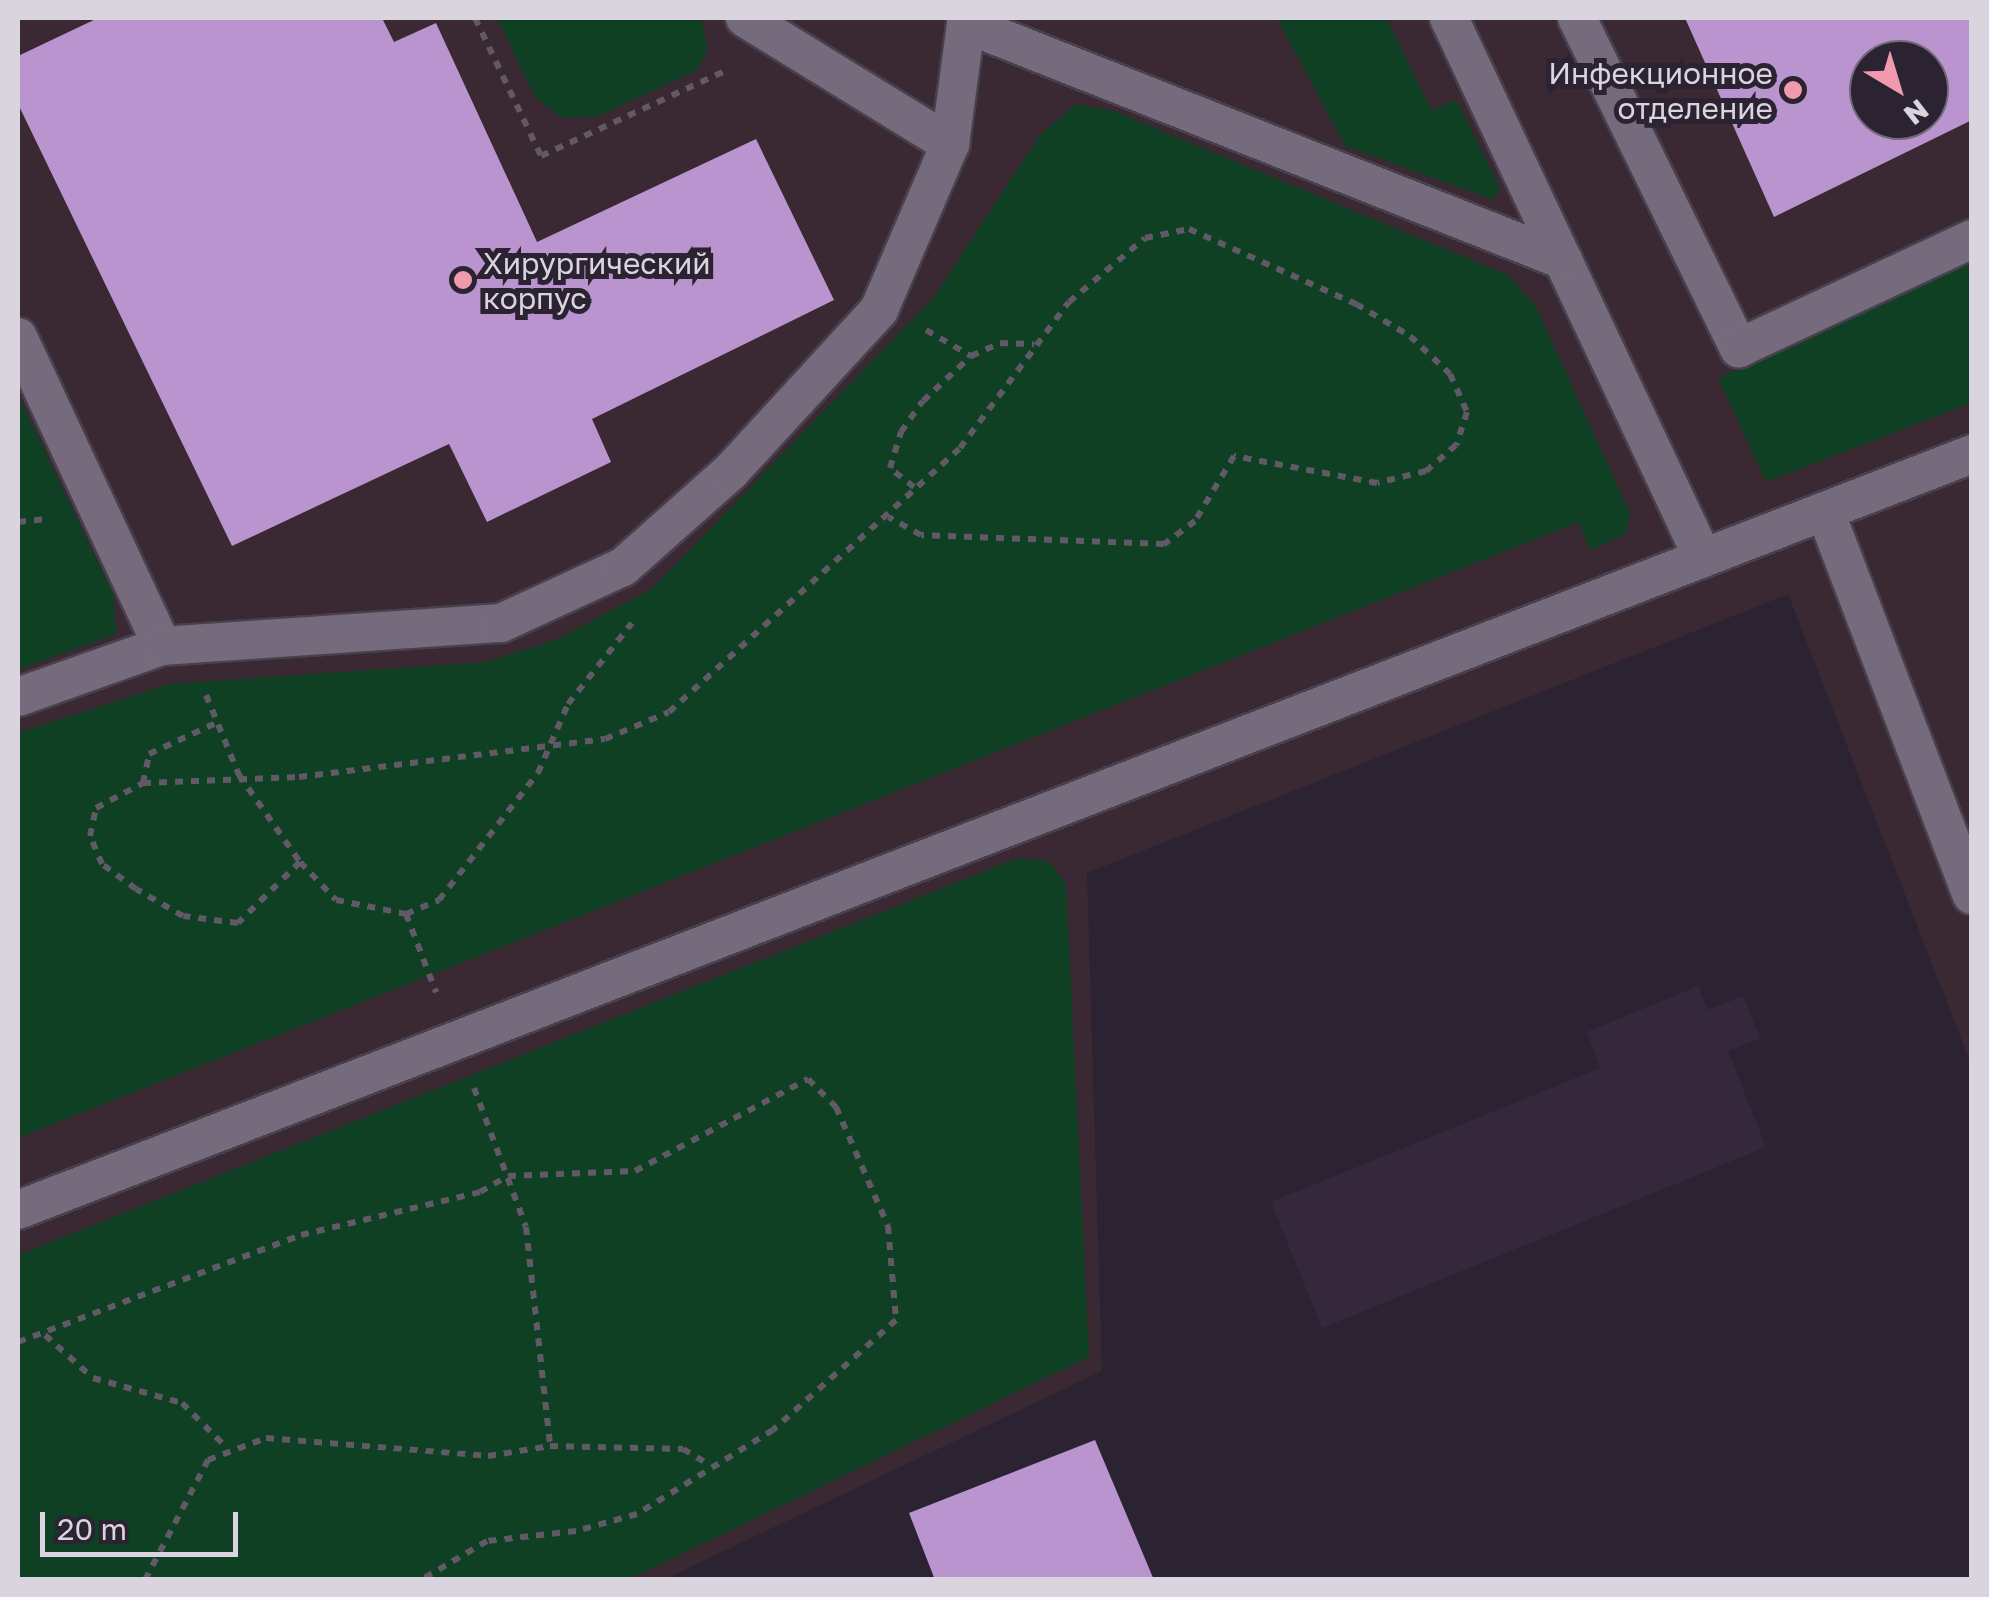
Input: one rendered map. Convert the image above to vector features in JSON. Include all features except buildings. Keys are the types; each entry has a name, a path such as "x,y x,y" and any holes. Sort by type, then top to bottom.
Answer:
{"lane":[{"path":"746,18 950,144"},
{"path":"1449,18 1703,558"},
{"path":"1577,18 1739,348 1972,239"},
{"path":"18,697 162,646 501,623 623,567 731,471 878,310 950,144 972,21 1563,260"},
{"path":"18,337 162,646"},
{"path":"18,1210 1972,454"},
{"path":"1825,511 1972,895"}],"path":[{"path":"475,18 541,156 787,43"},
{"path":"300,862 238,923 184,916 102,864 90,836 96,808 143,783 239,775 299,777 554,740 606,739 669,712 889,518 914,487 994,408 1034,344 1097,272 1145,238 1188,229 1410,336 1450,374 1467,412 1456,445 1426,471 1377,483 1234,456 1195,521 1164,544 921,536 889,518"},
{"path":"914,487 890,468 901,432 923,401 971,356 1000,343 1034,344"},
{"path":"205,644 214,724 239,775 300,862 336,900 406,914 438,900 538,773 568,704 641,611 623,567"},
{"path":"143,783 149,754 214,724"},
{"path":"406,914 526,1227 550,1446"},
{"path":"18,1342 45,1335 301,1235 480,1192 508,1176 635,1171 808,1079 836,1107 888,1226 896,1320 772,1430 708,1464 637,1514 576,1531 487,1541 421,1580"},
{"path":"45,1335 92,1378 182,1403 226,1448"},
{"path":"146,1580 208,1460 226,1448 266,1438 488,1456 550,1446 683,1449 708,1464"}],"shaded area":[{"path":"18,18 1971,18 1971,1064 1788,594 1087,873 1102,1371 665,1579 18,1579"},
{"path":"1698,986 1708,1010 1743,996 1760,1038 1728,1051 1766,1147 1322,1328 1271,1202 1600,1068 1587,1032"}],"green space":[{"path":"497,18 701,18 708,50 695,71 599,116 562,118 535,97"},
{"path":"1277,18 1386,18 1432,111 1456,99 1500,188 1494,200 1345,146"},
{"path":"1076,104 1114,111 1508,275 1536,307 1630,513 1626,534 1590,550 1579,522 18,1138 18,733 169,684 486,662 558,639 653,588 933,298 1040,135"},
{"path":"1971,263 1971,403 1766,482 1718,378"},
{"path":"18,395 114,596 116,634 18,670"},
{"path":"1018,858 1048,861 1066,884 1089,1357 630,1579 18,1579 18,1255"}],"place":[{"name":"Инфекционное отделение","path":"1793,90"},
{"name":"Хирургический корпус","path":"463,280"}]}
